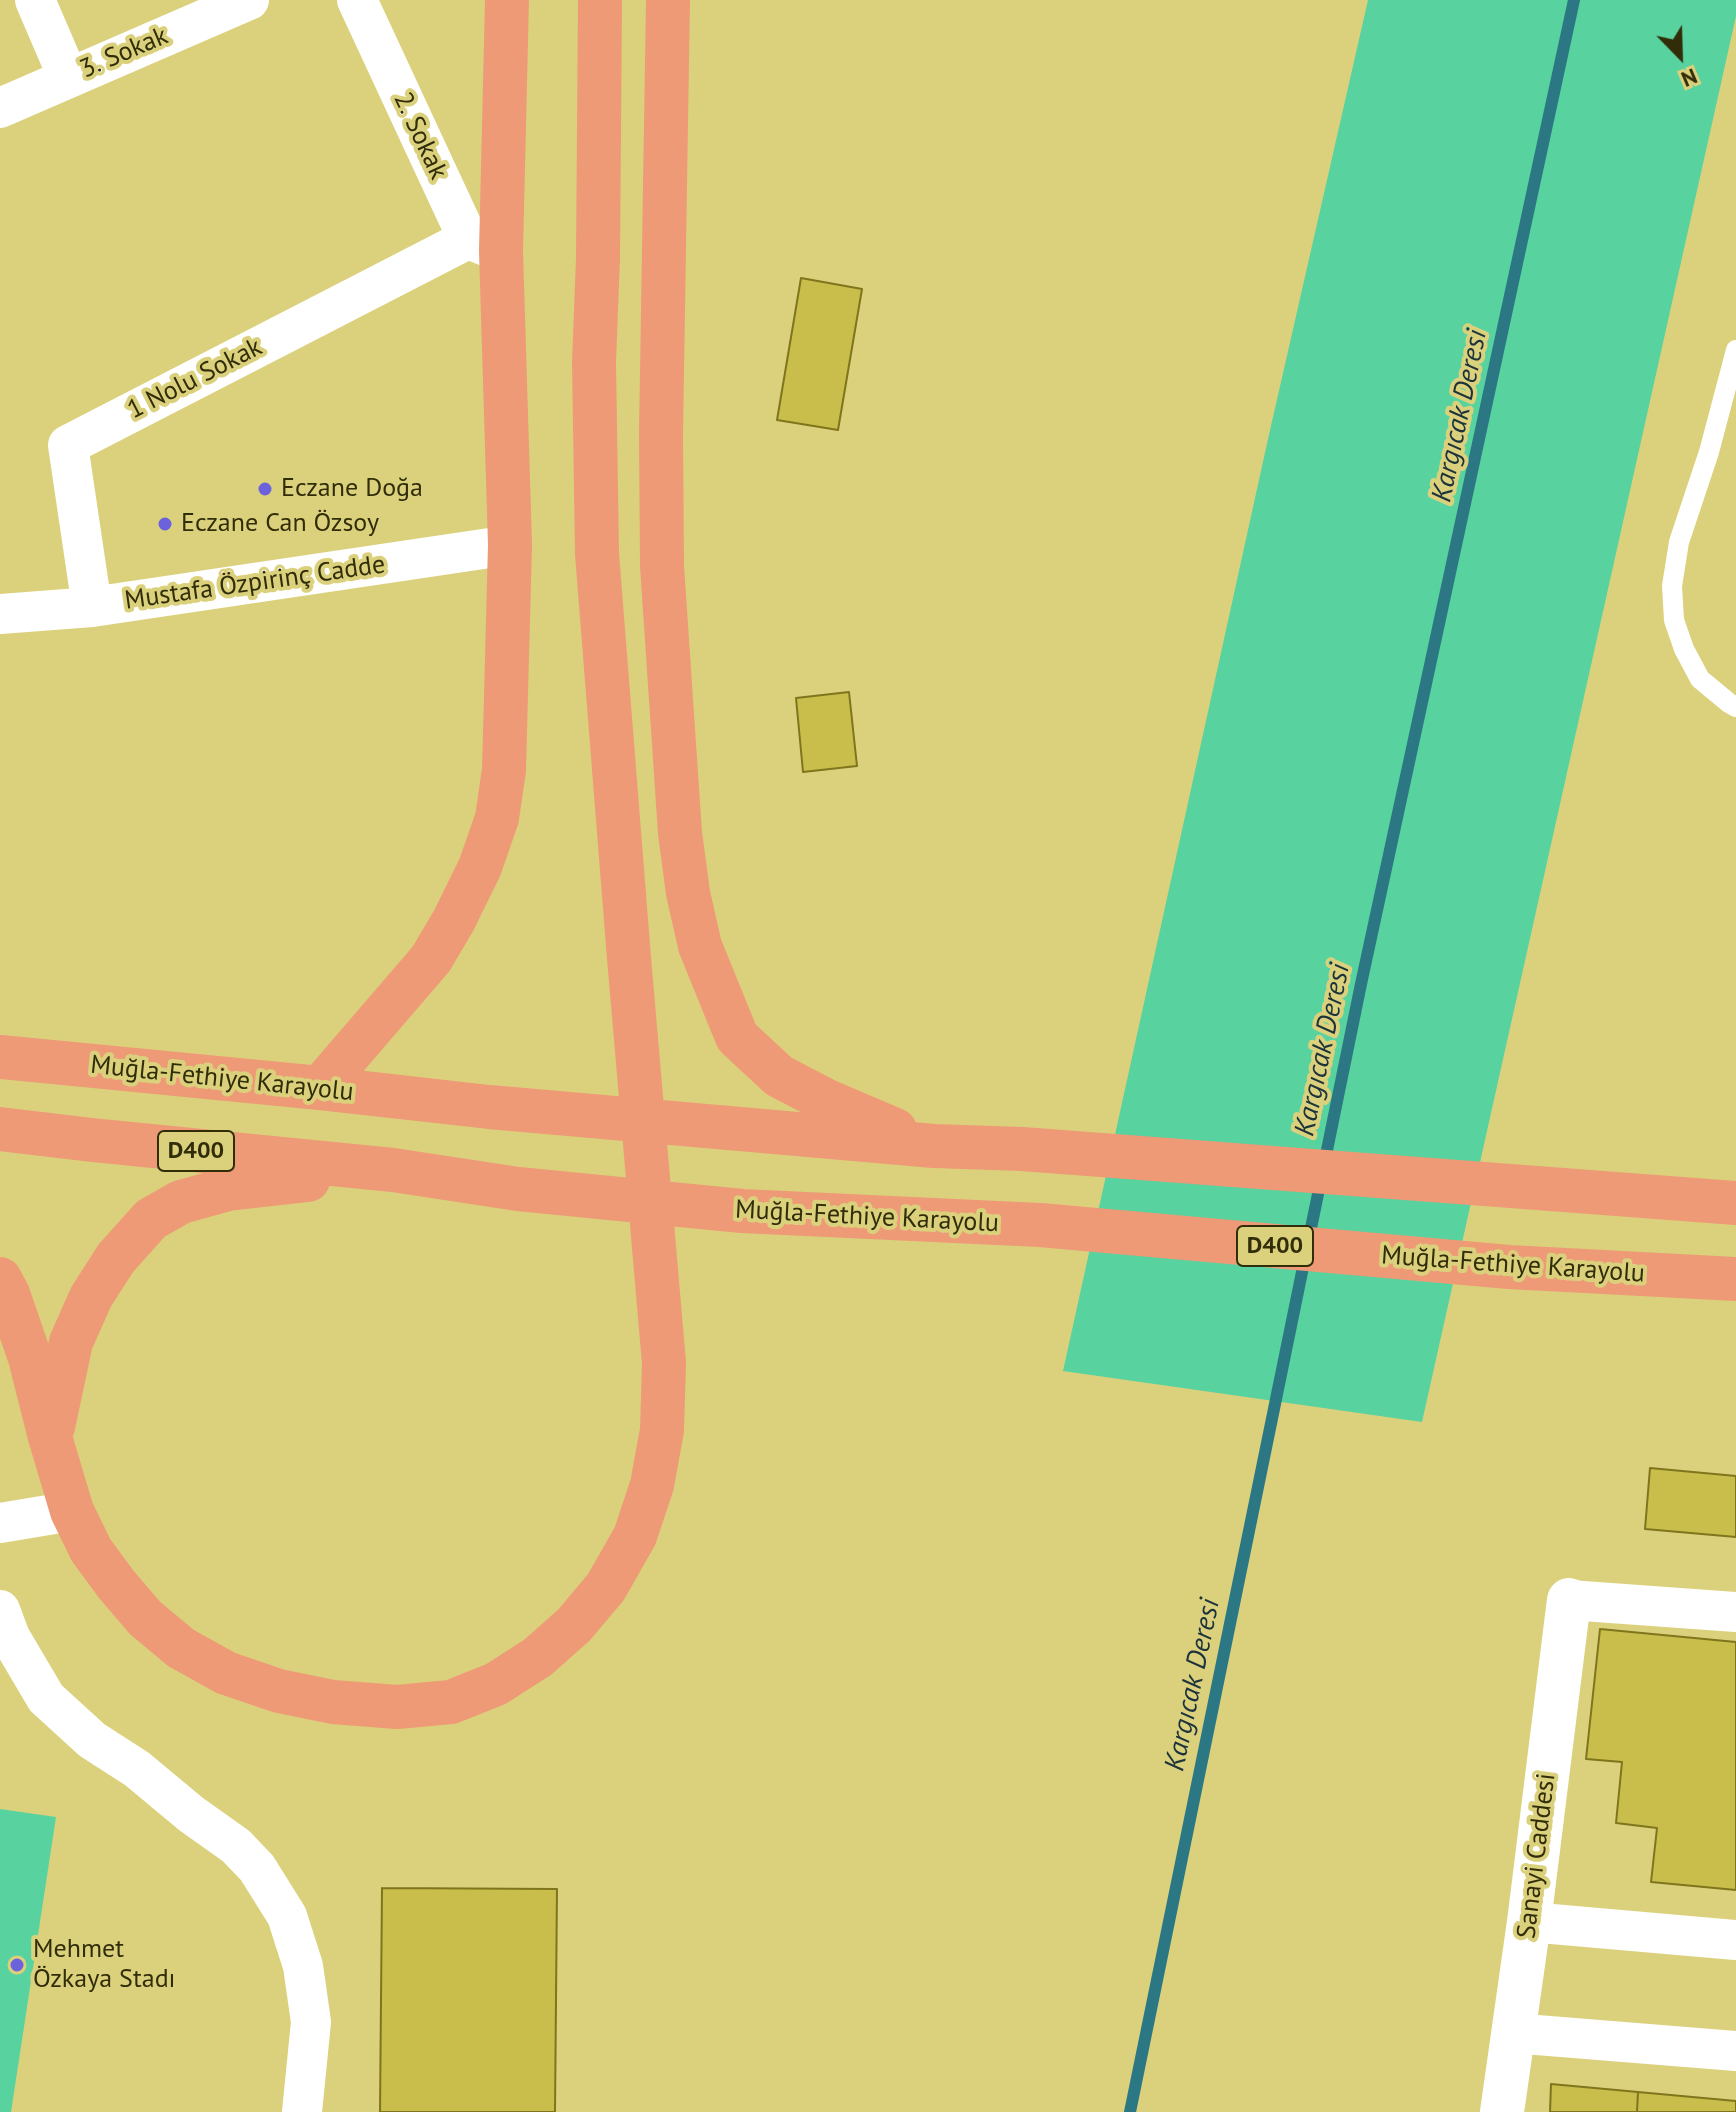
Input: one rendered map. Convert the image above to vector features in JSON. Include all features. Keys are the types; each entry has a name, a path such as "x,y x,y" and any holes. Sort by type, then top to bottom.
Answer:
{"highway":[{"path":"320,1088 431,959 480,867 497,818 504,770 510,545 484,245 507,0"},
{"path":"0,1279 30,1358 72,1511 91,1550 145,1618 181,1648 226,1673 279,1691 333,1702 397,1707 451,1702 496,1684 538,1657 574,1625 606,1587 635,1536 652,1485 662,1430 664,1363 597,554 594,362 600,0"},
{"path":"668,0 662,566 680,833 688,893 700,946 737,1037 779,1076 827,1101 934,1146"},
{"name":"Muğla-Fethiye Karayolu","path":"0,1057 489,1107 934,1146 1022,1149 1736,1203"},
{"name":"Muğla-Fethiye Karayolu","path":"0,1129 393,1170 518,1189 742,1211 1040,1225 1509,1267 1736,1279"},
{"path":"50,1437 71,1342 91,1297 116,1258 151,1219 181,1202 228,1189 393,1170"}],"street":[{"path":"35,0 68,77"},
{"name":"3. Sokak","path":"0,108 249,0"},
{"name":"2. Sokak","path":"357,0 484,245"},
{"name":"1 Nolu Sokak","path":"92,607 68,445 484,245"},
{"name":"Mustafa Özpirinç Cadde","path":"0,614 92,607 510,545"},
{"path":"0,1523 72,1511"},
{"path":"1569,1600 1736,1612"},
{"name":"Sanayi Caddesi","path":"1502,2112 1569,1600"},
{"path":"0,1610 10,1637 46,1698 92,1740 137,1769 236,1846 257,1868 287,1916 303,1966 311,2022 302,2112"},
{"path":"1529,1922 1736,1940"},
{"path":"1512,2033 1736,2051"}],"lane":[{"path":"1736,350 1709,452 1679,542 1672,586 1674,620 1684,649 1700,679 1736,707"}],"green space":[{"path":"1368,0 1736,0 1736,16 1422,1422 1063,1371"},
{"name":"Mehmet Özkaya Stadı","path":"0,1809 56,1817 11,2112 0,2112"}],"building":[{"path":"801,278 862,289 838,430 777,420"},
{"path":"849,692 857,766 803,772 796,698"},
{"path":"1650,1468 1736,1476 1736,1537 1645,1529"},
{"path":"1600,1629 1736,1642 1736,1890 1651,1882 1657,1828 1616,1823 1622,1762 1586,1759"},
{"path":"382,1888 557,1889 555,2112 380,2112"},
{"path":"1551,2084 1638,2092 1637,2112 1550,2112"},
{"path":"1638,2092 1736,2101 1736,2112 1637,2112"}],"waterway":[{"name":"Kargıcak Deresi","path":"1130,2112 1361,984 1574,0"}],"place":[{"name":"Eczane Doğa","path":"265,489"},
{"name":"Eczane Can Özsoy","path":"165,524"},
{"name":"Mehmet Özkaya Stadı","path":"17,1965"}]}
